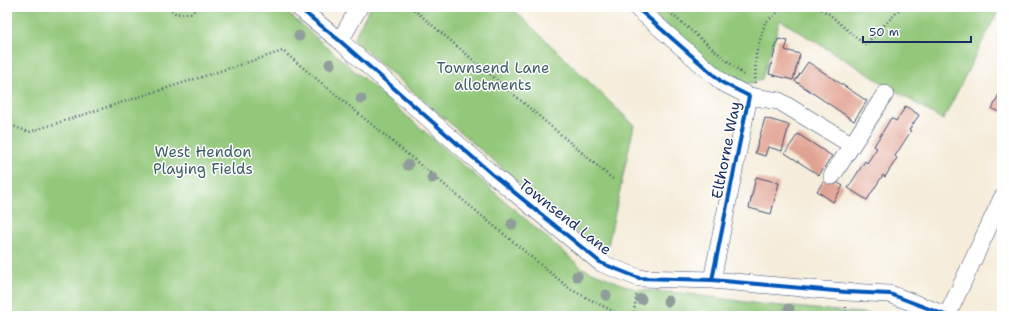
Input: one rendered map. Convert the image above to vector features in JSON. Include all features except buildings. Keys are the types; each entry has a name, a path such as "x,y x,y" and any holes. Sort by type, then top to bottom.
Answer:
{"street":[{"name":"Townsend Lane","path":"298,7 340,41 493,175 601,263 639,278 712,280 846,292 890,294 948,316"},
{"path":"340,41 359,7"},
{"name":"Elthorne Way","path":"636,7 723,83 754,95 712,280"},
{"path":"832,176 885,94"},
{"path":"754,95 779,101 852,145"},
{"path":"948,316 1002,198"}],"path":[{"path":"169,7 176,14 191,13 199,7"},
{"path":"411,7 614,180"},
{"path":"663,7 746,77 754,95"},
{"path":"818,7 829,14 865,45 902,7"},
{"path":"754,95 756,54 765,23 782,8"},
{"path":"7,124 29,132 283,51 570,289 622,316"},
{"path":"633,316 639,278"}],"green space":[{"name":"West Hendon Playing Fields","path":"7,7 281,7 582,268 637,290 682,293 760,304 872,314 937,316 7,316"},
{"name":"Townsend Lane allotments","path":"370,7 511,7 634,125 608,245 602,254 353,40"},
{"path":"644,7 1000,7 943,120 780,20 762,79 746,84 730,81"}],"cycle path":[{"path":"298,7 340,41 493,175 601,263 639,278 712,280 846,292 890,294 948,316"},
{"path":"636,7 723,83 749,96 712,280"}]}
